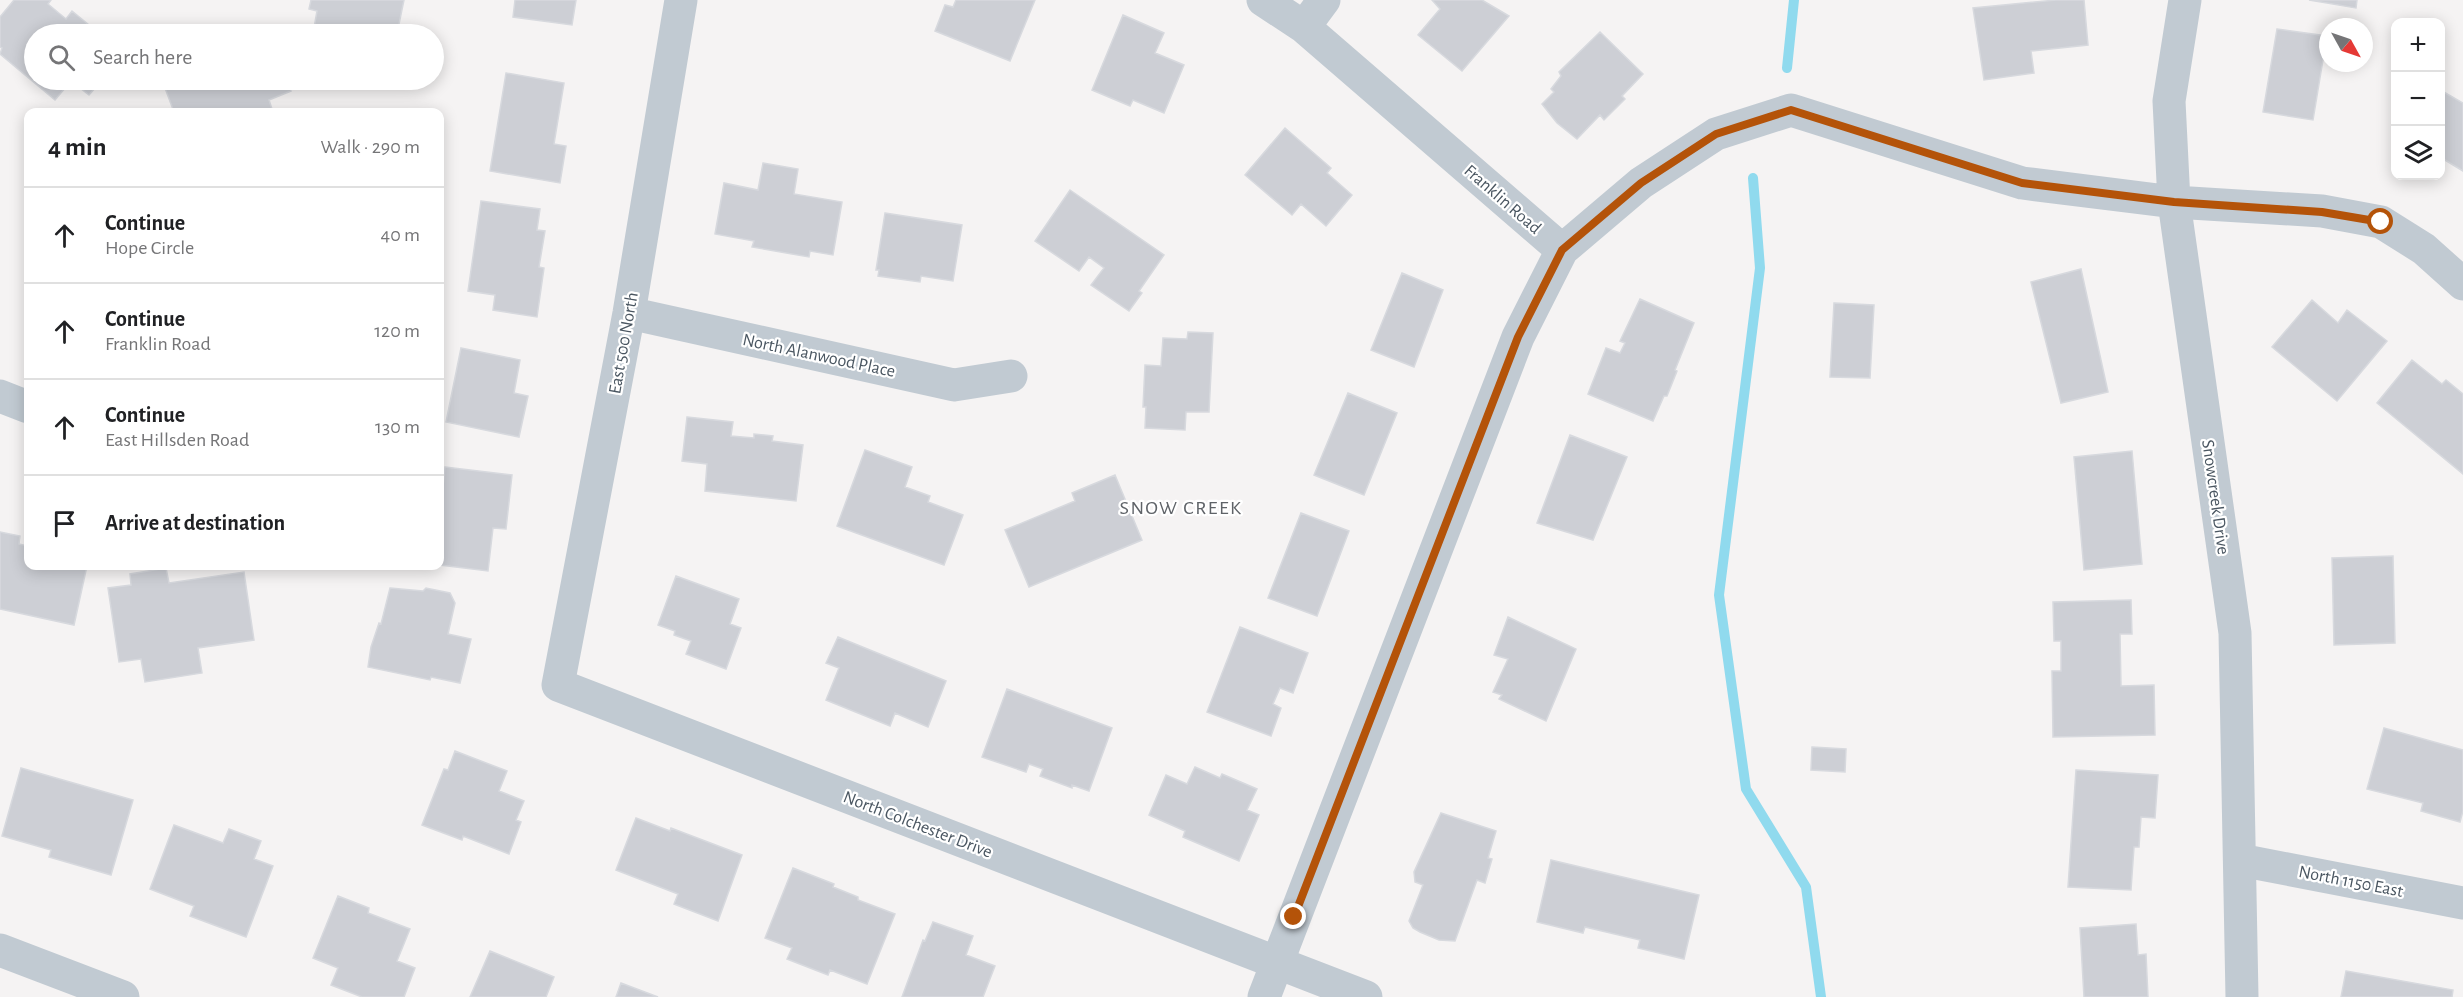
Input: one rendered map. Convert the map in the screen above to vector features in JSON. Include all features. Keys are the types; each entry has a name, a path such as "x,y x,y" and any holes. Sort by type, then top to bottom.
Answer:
{"street":[{"name":"East 500 North","path":"558,685 628,313 681,0"},
{"name":"Franklin Road","path":"1263,0 1304,27 1562,250"},
{"path":"1304,27 1324,0"},
{"name":"Snowcreek Drive","path":"2185,0 2169,101 2174,202 2235,633 2242,997"},
{"path":"1264,997 1518,337 1562,250 1641,183 1716,134 1791,110 2022,183 2174,202 2322,212 2381,222 2424,249 2463,284"},
{"name":"North Alanwood Place","path":"628,313 954,385 1011,376"},
{"path":"0,396 24,405"},
{"name":"North Colchester Drive","path":"558,685 1366,997"},
{"name":"North 1150 East","path":"2240,860 2463,903"},
{"path":"0,950 123,997"}],"building":[{"path":"14,0 51,0 48,4 66,19 72,11 88,24 24,24 24,74 0,54 2,48 0,47 0,17"},
{"path":"311,0 404,0 399,24 315,24 317,11 309,9"},
{"path":"515,0 576,0 572,25 513,17"},
{"path":"956,0 1035,0 1010,61 935,31 945,5 953,7"},
{"path":"1432,0 1482,0 1509,16 1462,71 1418,35 1440,9"},
{"path":"2056,0 2084,0 2088,45 2031,51 2034,73 1984,80 1973,8"},
{"path":"2309,0 2357,0 2356,8"},
{"path":"1123,15 1164,33 1155,53 1184,65 1164,113 1133,100 1130,106 1092,90"},
{"path":"2277,29 2319,35 2319,72 2321,72 2313,120 2263,112"},
{"path":"1600,32 1643,74 1622,96 1625,99 1604,120 1600,115 1577,139 1557,123 1542,104 1554,92 1551,89 1561,76 1559,72"},
{"path":"506,73 564,83 554,144 566,146 560,183 490,171"},
{"path":"43,90 63,90 55,100"},
{"path":"83,90 93,90 89,95"},
{"path":"166,90 291,91 269,100 272,108 172,108"},
{"path":"2445,93 2463,103 2463,171 2445,160"},
{"path":"1285,128 1331,168 1327,173 1352,195 1326,226 1301,204 1292,215 1245,175"},
{"path":"763,163 798,169 794,194 842,202 833,255 810,251 809,257 752,247 754,241 715,234 724,183 758,190"},
{"path":"1070,190 1164,255 1139,291 1142,293 1129,311 1091,285 1104,268 1089,257 1079,271 1035,241"},
{"path":"481,201 540,209 537,230 545,231 539,267 544,268 537,317 493,310 495,295 468,291"},
{"path":"885,213 962,225 953,281 921,276 920,282 878,276 879,270 876,270"},
{"path":"2081,269 2108,392 2061,403 2031,282"},
{"path":"1402,273 1443,290 1414,367 1371,350"},
{"path":"1640,299 1694,323 1667,396 1664,396 1653,421 1588,394 1606,348 1620,353 1625,343 1620,341"},
{"path":"2312,300 2338,323 2347,310 2387,341 2337,401 2272,347"},
{"path":"1834,303 1874,305 1870,378 1830,377"},
{"path":"1188,332 1213,333 1209,412 1186,412 1185,430 1145,428 1146,407 1143,407 1145,365 1161,366 1163,338 1187,339"},
{"path":"461,348 520,360 514,393 528,396 519,437 446,422"},
{"path":"2412,360 2442,384 2446,380 2463,394 2463,474 2377,403"},
{"path":"1348,393 1397,413 1364,495 1314,475"},
{"path":"687,417 733,422 731,436 754,438 754,434 773,436 772,441 803,445 796,501 705,491 707,464 682,461"},
{"path":"1570,435 1627,457 1593,540 1537,523"},
{"path":"865,450 912,467 905,487 930,496 928,502 963,515 944,565 837,526"},
{"path":"2132,451 2142,564 2084,570 2074,457"},
{"path":"445,467 512,475 506,529 493,528 488,571 444,566"},
{"path":"1115,475 1142,540 1029,587 1005,530 1075,501 1072,493"},
{"path":"1301,513 1349,531 1317,616 1268,598"},
{"path":"0,532 20,536 19,544 24,545 24,570 86,570 74,625 0,609"},
{"path":"2393,556 2395,643 2334,645 2332,558"},
{"path":"166,570 169,583 244,572 254,640 198,648 202,673 145,682 141,659 119,662 108,588 131,585 130,574"},
{"path":"676,576 739,599 730,624 741,628 726,669 686,654 691,641 674,635 675,631 658,625"},
{"path":"390,588 423,591 426,588 450,593 455,603 448,634 471,639 460,683 431,677 430,680 368,667 371,647 379,623 381,624"},
{"path":"2131,600 2132,634 2120,634 2121,686 2154,685 2155,735 2053,737 2052,671 2061,671 2061,641 2054,641 2053,602"},
{"path":"1508,617 1576,649 1546,721 1499,699 1502,695 1493,692 1508,659 1494,655"},
{"path":"1240,627 1308,653 1293,693 1280,688 1273,704 1281,708 1271,736 1207,712"},
{"path":"838,637 946,681 928,727 895,713 890,726 826,700 839,668 826,663"},
{"path":"1007,689 1112,728 1089,791 1072,785 1072,788 1040,776 1043,769 1029,764 1026,772 982,757"},
{"path":"2384,728 2463,750 2463,811 2460,822 2421,811 2423,803 2367,789"},
{"path":"1812,747 1846,749 1845,772 1811,770"},
{"path":"455,751 507,771 499,791 524,801 516,820 521,822 509,854 463,836 462,840 422,825 444,769 448,770"},
{"path":"1195,767 1220,778 1222,774 1257,789 1247,810 1259,815 1239,861 1183,837 1185,831 1149,815 1166,775 1187,784"},
{"path":"21,768 133,800 111,875 49,857 51,850 2,836"},
{"path":"2076,770 2158,775 2155,818 2141,817 2139,847 2134,847 2131,890 2068,887"},
{"path":"1441,813 1496,831 1488,858 1492,859 1485,883 1477,880 1455,941 1439,940 1420,932 1413,928 1409,921 1423,885 1415,882 1414,872"},
{"path":"636,818 670,831 671,828 742,855 718,921 674,904 678,894 616,870"},
{"path":"174,825 223,843 229,829 261,841 254,859 273,866 246,937 190,916 194,906 150,889"},
{"path":"1551,860 1699,895 1684,959 1638,948 1640,940 1585,927 1583,933 1537,922"},
{"path":"793,868 834,884 833,887 858,897 858,900 895,914 867,984 830,970 828,975 787,959 792,948 765,938"},
{"path":"338,896 369,908 368,913 410,929 397,961 415,968 404,997 362,997 331,985 338,968 313,958"},
{"path":"933,922 973,936 966,955 995,966 983,997 902,997 923,940 925,941"},
{"path":"2136,924 2138,955 2146,954 2148,997 2084,997 2080,928"},
{"path":"490,951 554,977 546,997 470,997"},
{"path":"2346,971 2453,990 2452,997 2341,997"},
{"path":"621,983 658,997 616,997"}],"waterway":[{"path":"1787,68 1794,0"},
{"path":"1753,178 1760,268 1719,595 1746,789 1806,887 1821,997"}],"district":[{"name":"SNOW CREEK","path":"1181,507"}],"route":[{"path":"1294,917 1518,337 1562,250 1641,183 1716,134 1791,110 2022,183 2174,202 2322,212 2381,222"}]}
